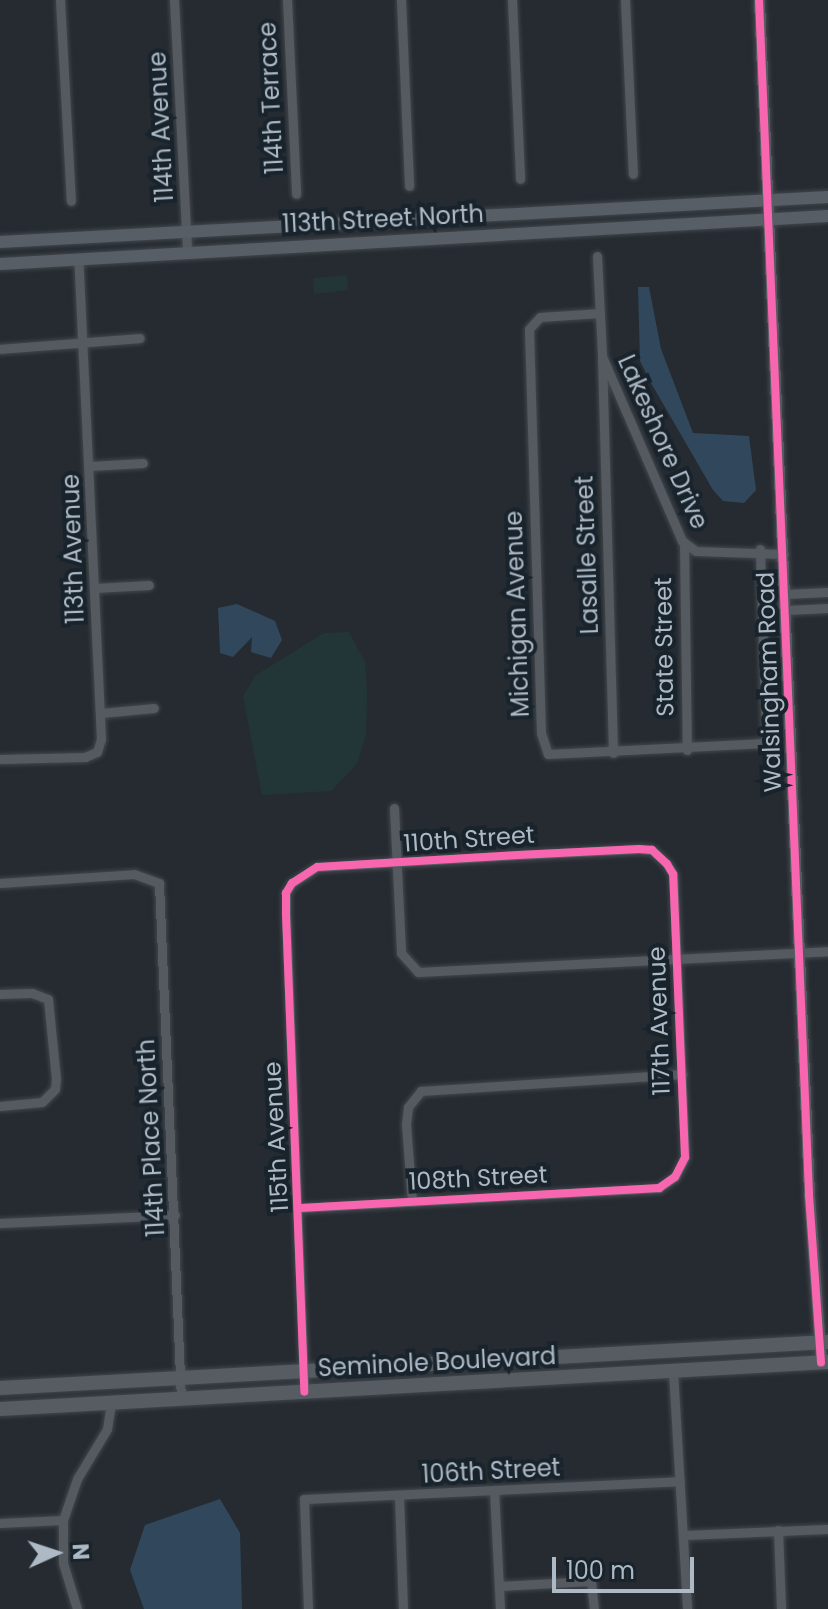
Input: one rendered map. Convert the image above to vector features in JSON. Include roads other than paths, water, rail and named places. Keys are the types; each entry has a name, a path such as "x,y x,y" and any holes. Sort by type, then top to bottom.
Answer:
{"main road":[{"name":"113th Street North","path":"0,242 828,197"},
{"name":"113th Street North","path":"0,264 828,216"},
{"name":"Seminole Boulevard","path":"0,1388 824,1342"},
{"path":"492,1359 493,1381"},
{"name":"Seminole Boulevard","path":"0,1409 824,1362"}],"street":[{"path":"60,0 71,201"},
{"name":"114th Avenue","path":"174,0 187,252"},
{"name":"114th Terrace","path":"287,0 296,194"},
{"path":"401,0 409,186"},
{"path":"512,0 520,179"},
{"path":"625,0 633,174"},
{"name":"Walsingham Road","path":"759,0 800,954 824,1362"},
{"name":"Lakeshore Drive","path":"597,256 602,356 684,543 696,551 760,549 784,554"},
{"name":"113th Avenue","path":"0,759 85,757 97,752 101,713 78,260"},
{"name":"Michigan Avenue","path":"600,313 535,319 528,339 542,744 553,756 766,743 760,549"},
{"path":"0,349 83,345 140,338"},
{"name":"Lasalle Street","path":"602,356 613,753"},
{"path":"90,466 143,463"},
{"name":"State Street","path":"684,543 687,750"},
{"path":"95,588 149,585"},
{"path":"786,594 828,592"},
{"path":"786,610 828,608"},
{"path":"101,713 154,708"},
{"path":"394,808 401,953 418,972 828,951"},
{"name":"110th Street","path":"292,883 317,867 652,850"},
{"name":"117th Avenue","path":"652,850 673,874 685,1157 675,1177 659,1188"},
{"name":"114th Place North","path":"0,883 134,874 154,878 159,883 181,1399"},
{"name":"115th Avenue","path":"292,883 286,914 300,1208 304,1392"},
{"path":"0,994 32,993 48,999 53,1012 55,1089 42,1102 0,1106"},
{"path":"412,1202 406,1124 408,1107 421,1091 682,1074"},
{"name":"108th Street","path":"300,1208 659,1188"},
{"path":"0,1223 175,1215"},
{"path":"673,1371 687,1609"},
{"path":"77,1609 63,1563 63,1520 69,1496 107,1429 111,1403"},
{"name":"106th Street","path":"308,1609 304,1499 680,1481"},
{"path":"494,1490 500,1609"},
{"path":"399,1496 403,1609"},
{"path":"0,1523 63,1520"},
{"path":"684,1535 828,1529"},
{"path":"778,1530 781,1609"},
{"path":"500,1586 591,1581 594,1609"}],"water":[{"path":"638,287 649,287 661,349 693,433 749,436 756,490 744,503 723,501 713,490 640,361"},
{"path":"237,604 275,621 282,640 271,658 251,652 252,637 233,657 220,653 218,608"},
{"path":"220,1499 240,1533 242,1609 144,1609 130,1570 145,1525"}]}
